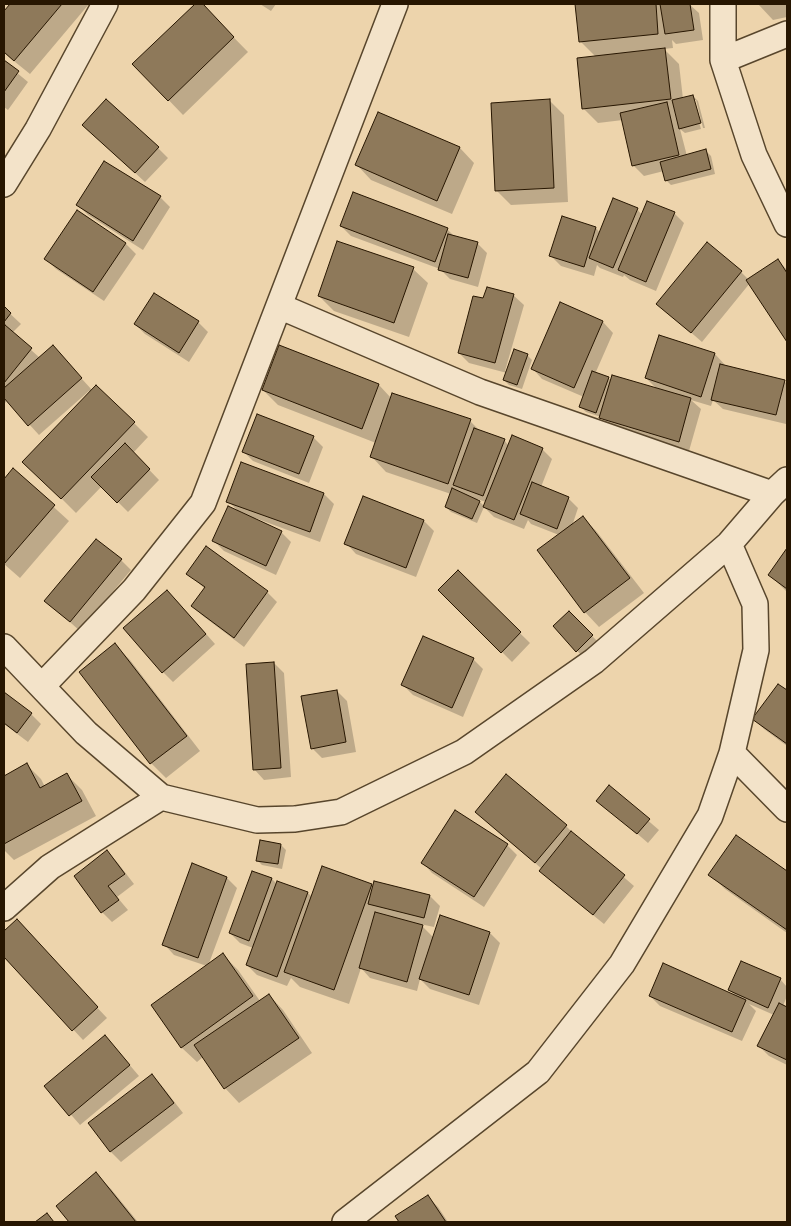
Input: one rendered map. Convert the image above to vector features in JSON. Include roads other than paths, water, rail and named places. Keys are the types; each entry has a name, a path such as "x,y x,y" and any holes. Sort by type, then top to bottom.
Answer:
{"street":[{"path":"4,184 38,129 105,4"},
{"path":"42,686 134,590 203,503 395,4"},
{"path":"723,4 724,60 754,155 787,224"},
{"path":"724,60 787,34"},
{"path":"4,646 86,734 162,796 258,820 295,820 341,812 464,752 594,661 729,544 780,487 480,392 279,306"},
{"path":"345,1222 377,1212 538,1072 627,956 710,816 732,753 756,650 755,604 729,544"},
{"path":"732,753 787,809"},
{"path":"4,908 50,867 162,796"}]}
